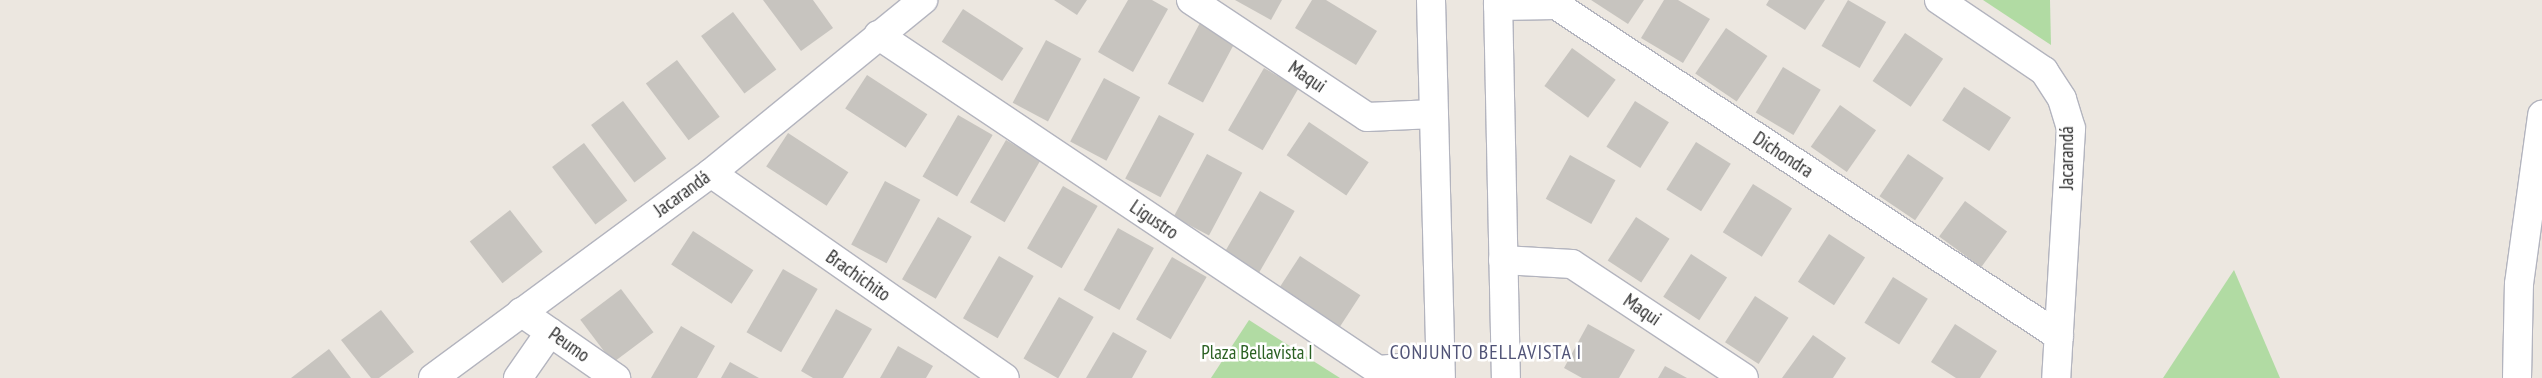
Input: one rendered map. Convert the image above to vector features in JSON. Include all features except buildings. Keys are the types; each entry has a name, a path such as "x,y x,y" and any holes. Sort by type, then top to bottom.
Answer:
{"street":[{"name":"Jacarandá","path":"433,378 710,173 923,0"},
{"name":"Maqui","path":"1192,0 1367,117 1434,114"},
{"path":"1431,0 1440,371"},
{"name":"Jacarandá","path":"1939,0 2044,71 2062,99 2071,129 2056,378"},
{"path":"1498,3 1506,378"},
{"name":"Dichondra","path":"1498,3 1556,5 2059,336"},
{"name":"Ligustro","path":"878,35 1378,370 1440,371"},
{"path":"2517,378 2519,284 2542,115"},
{"name":"Brachichito","path":"710,173 1005,378"},
{"name":"Maqui","path":"1503,260 1572,264 1744,378"},
{"name":"Peumo","path":"521,312 616,378"},
{"path":"518,378 550,332"}],"green space":[{"path":"1983,0 2050,0 2051,45"},
{"path":"2234,270 2280,378 2163,378"},
{"name":"Plaza Bellavista I","path":"1249,320 1340,378 1211,378"}],"district":[{"name":"CONJUNTO BELLAVISTA I","path":"1486,352"}]}
